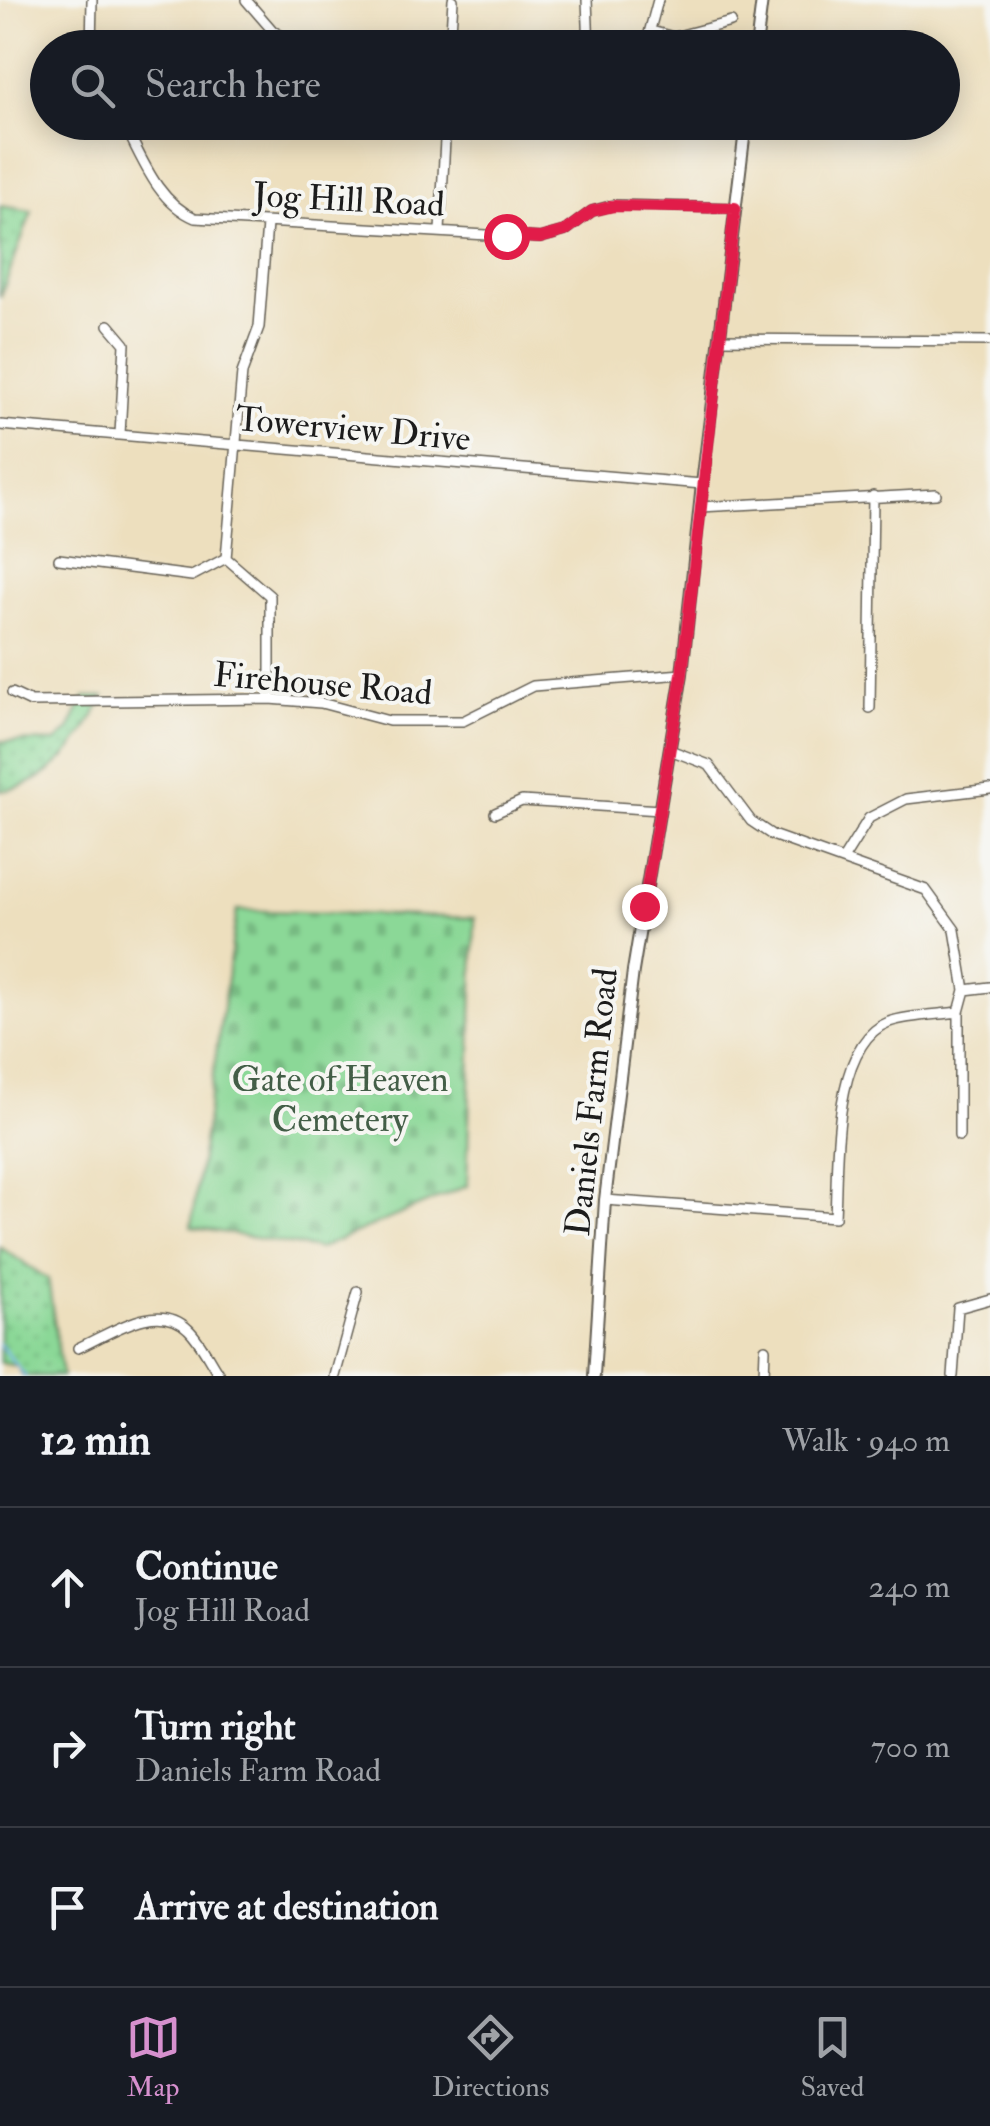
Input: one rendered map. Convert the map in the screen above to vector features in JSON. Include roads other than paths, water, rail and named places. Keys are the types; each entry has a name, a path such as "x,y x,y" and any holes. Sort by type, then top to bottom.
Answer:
{"main road":[{"path":"758,30 762,0"},
{"name":"Daniels Farm Road","path":"594,1376 605,1200 633,971 682,674 744,140"}],"street":[{"path":"91,30 92,0"},
{"path":"246,0 273,30"},
{"path":"451,30 453,0"},
{"path":"588,0 589,30"},
{"path":"651,30 658,0"},
{"path":"701,30 731,22"},
{"name":"Jog Hill Road","path":"133,140 165,198 178,211 195,218 540,238 565,231 592,211 614,206 735,208"},
{"path":"440,231 445,140"},
{"path":"226,558 242,374 259,327 264,298 267,224"},
{"path":"109,325 125,344 120,434"},
{"path":"721,339 990,341"},
{"name":"Towerview Drive","path":"0,425 702,484"},
{"path":"700,506 936,494"},
{"path":"870,708 873,496"},
{"path":"59,559 192,576 226,558"},
{"path":"226,558 270,596 270,699"},
{"name":"Firehouse Road","path":"12,692 31,702 270,699 321,703 389,722 463,721 533,686 682,674"},
{"path":"670,750 709,765 761,829 926,890 955,930 965,990 958,1012 958,1136"},
{"path":"844,858 869,818 906,800 990,789"},
{"path":"496,813 522,801 660,810"},
{"path":"965,990 990,988"},
{"path":"605,1200 835,1216 842,1105 851,1065 870,1037 887,1022 958,1012"},
{"path":"335,1376 358,1292"},
{"path":"954,1376 958,1308 990,1299"},
{"path":"78,1348 148,1317 166,1316 188,1329 220,1376"},
{"path":"764,1376 765,1349"}],"waterway":[{"path":"0,1345 25,1376"}],"park label":[{"name":"Gate of Heaven Cemetery","path":"340,1099"}]}
